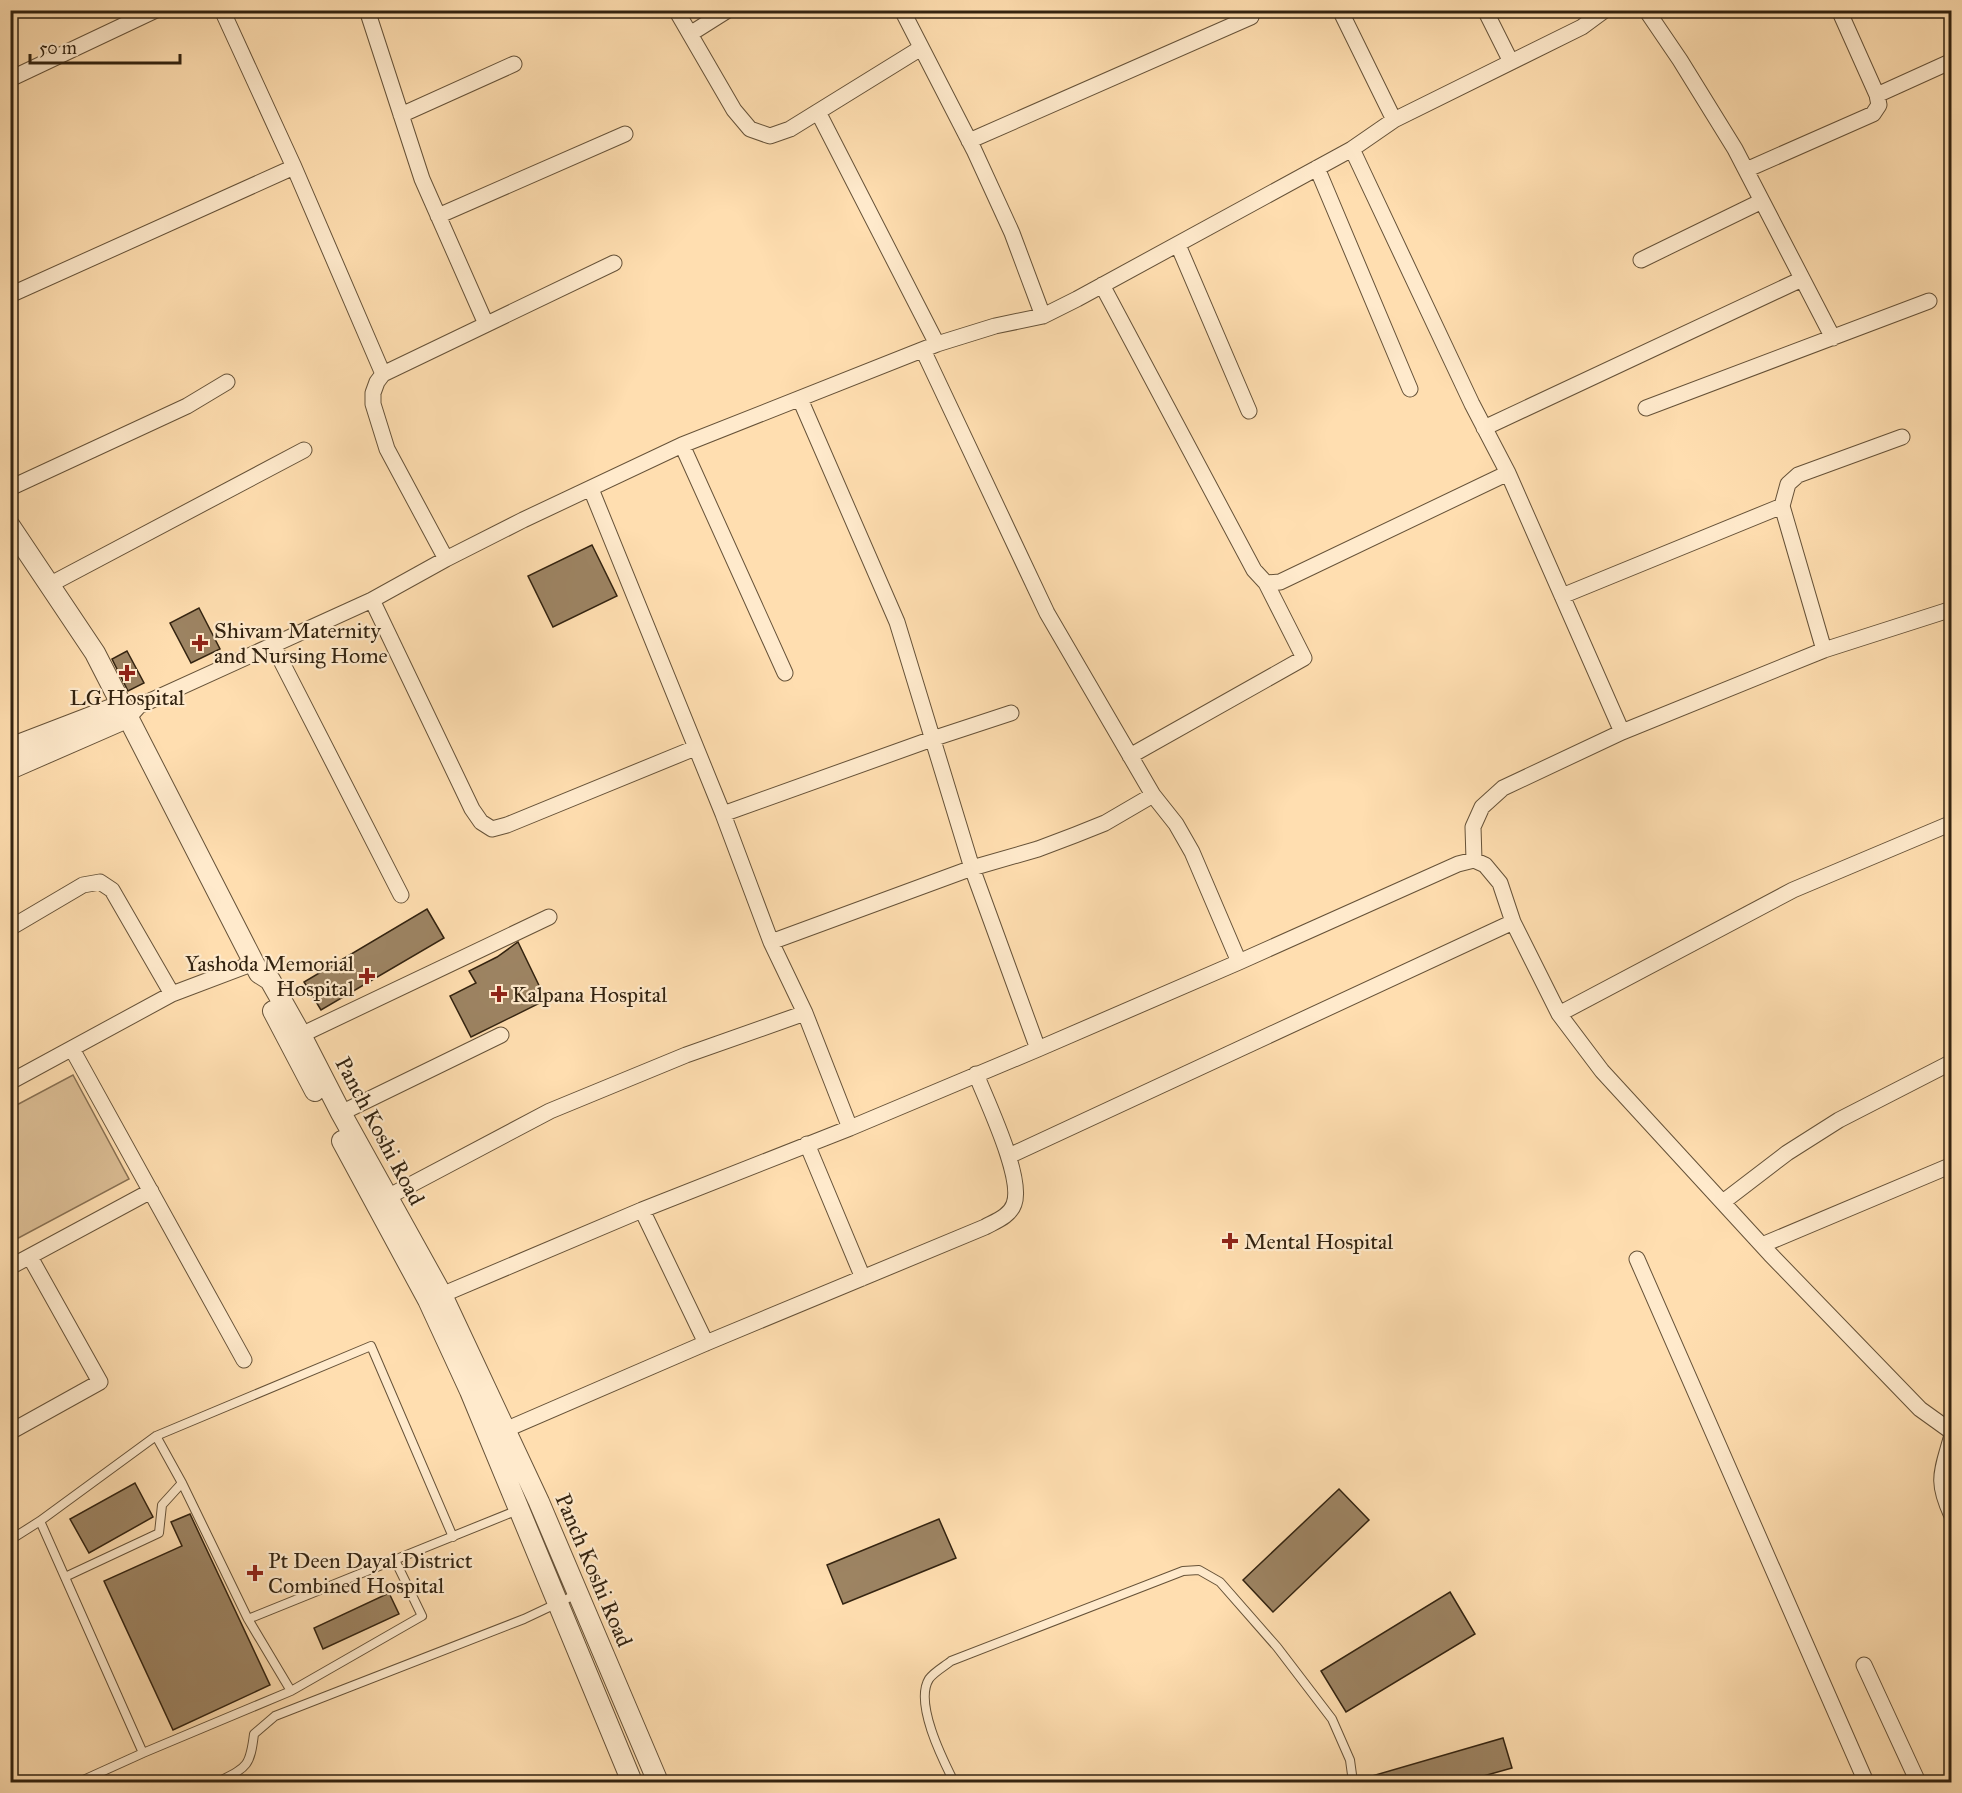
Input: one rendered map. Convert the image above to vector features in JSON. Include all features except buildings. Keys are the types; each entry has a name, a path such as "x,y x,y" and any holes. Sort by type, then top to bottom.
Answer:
{"street":[{"path":"10,79 156,10"},
{"path":"222,10 294,167 383,374"},
{"path":"367,10 422,178 486,324"},
{"path":"676,10 734,110 750,129 770,136 790,129 921,48"},
{"path":"690,34 728,10"},
{"path":"902,10 969,141 1012,233 1043,316"},
{"path":"1340,10 1394,120"},
{"path":"1485,10 1511,62"},
{"path":"10,769 130,710 372,600 446,559 682,445 930,347 995,326 1043,316 1352,149 1394,120 1582,27 1605,10"},
{"path":"1646,10 1735,149 1833,338"},
{"path":"1746,170 1873,114 1879,105 1877,95 1839,10"},
{"path":"969,141 1251,17"},
{"path":"1877,95 1952,62"},
{"path":"401,115 514,64"},
{"path":"818,112 930,347 1047,614 1153,795 1176,824 1192,852 1239,962"},
{"path":"438,216 625,134"},
{"path":"1352,149 1484,428 1508,473 1622,732"},
{"path":"10,296 294,167"},
{"path":"1317,168 1410,389"},
{"path":"1641,260 1762,201"},
{"path":"1178,245 1249,411"},
{"path":"446,559 387,449 373,404 376,382 383,374 614,263"},
{"path":"1484,428 1802,279"},
{"path":"1102,285 1254,570 1266,583 1304,658 1130,756"},
{"path":"1646,408 1929,301"},
{"path":"10,488 187,406 227,382"},
{"path":"800,399 897,622 972,868 1038,1049"},
{"path":"1824,650 1782,506 1788,484 1798,475 1902,437"},
{"path":"682,445 785,674"},
{"path":"49,585 304,450"},
{"path":"1266,583 1280,582 1508,473"},
{"path":"591,489 723,814 771,942 805,1013 850,1128"},
{"path":"1562,596 1782,506"},
{"name":"Panch Koshi Road","path":"11,528 95,653 130,710 256,968 270,980 302,1035 381,1201 505,1430 539,1502 658,1782"},
{"path":"372,600 472,809 481,822 492,829 507,825 695,748"},
{"path":"1474,860 1473,827 1482,807 1503,788 1622,732 1824,650 1952,609"},
{"path":"273,645 401,895"},
{"path":"10,748 130,710"},
{"path":"723,814 1011,713"},
{"path":"771,942 972,868 1038,849 1075,835 1105,823 1153,795"},
{"path":"1559,1014 1793,890 1952,823"},
{"path":"632,1782 559,1602 518,1510 435,1297 1038,1049 1458,864 1474,860 1485,865 1500,883 1513,922 1559,1014 1602,1071 1762,1245 1920,1409 1952,1434 1940,1478 1942,1496 1952,1515"},
{"path":"10,928 83,885 100,882 112,890 172,994"},
{"path":"302,1035 549,917"},
{"path":"1009,1156 1513,922"},
{"path":"10,1082 172,994 256,968 259,985 381,1201 550,1111 686,1055 805,1013"},
{"path":"341,1113 501,1035"},
{"path":"72,1049 244,1360"},
{"path":"1723,1202 1786,1153 1839,1120 1952,1062"},
{"path":"505,1430 706,1343 986,1227 1004,1217 1014,1203 1015,1187 1009,1156 976,1074"},
{"path":"807,1144 863,1278"},
{"path":"1762,1245 1952,1165"},
{"path":"10,1267 151,1191"},
{"path":"642,1210 706,1343"},
{"path":"10,1431 100,1382 30,1257"},
{"path":"1637,1259 1866,1782"},
{"path":"1864,1665 1918,1782"}],"lane":[{"path":"10,1540 40,1521 156,1436 371,1346 453,1537"},
{"path":"156,1436 182,1483 248,1619 291,1691"},
{"path":"65,1577 159,1533 162,1505 182,1483"},
{"path":"248,1619 539,1502"},
{"path":"40,1521 143,1753"},
{"path":"79,1782 291,1691 422,1616 395,1560"},
{"path":"954,1782 932,1736 925,1701 929,1679 951,1661 1183,1571 1199,1570 1220,1582 1263,1631 1332,1719 1350,1760 1353,1782"},
{"path":"218,1782 247,1766 252,1753 254,1734 275,1716 524,1619 578,1593"}],"shaded area":[{"path":"73,1075 129,1179 11,1242 11,1108"}],"place":[{"name":"Shivam Maternity and Nursing Home","path":"200,643"},
{"name":"LG Hospital","path":"127,673"},
{"name":"Yashoda Memorial Hospital","path":"367,976"},
{"name":"Kalpana Hospital","path":"499,994"},
{"name":"Mental Hospital","path":"1230,1241"},
{"name":"Pt Deen Dayal District Combined Hospital","path":"255,1573"}]}
